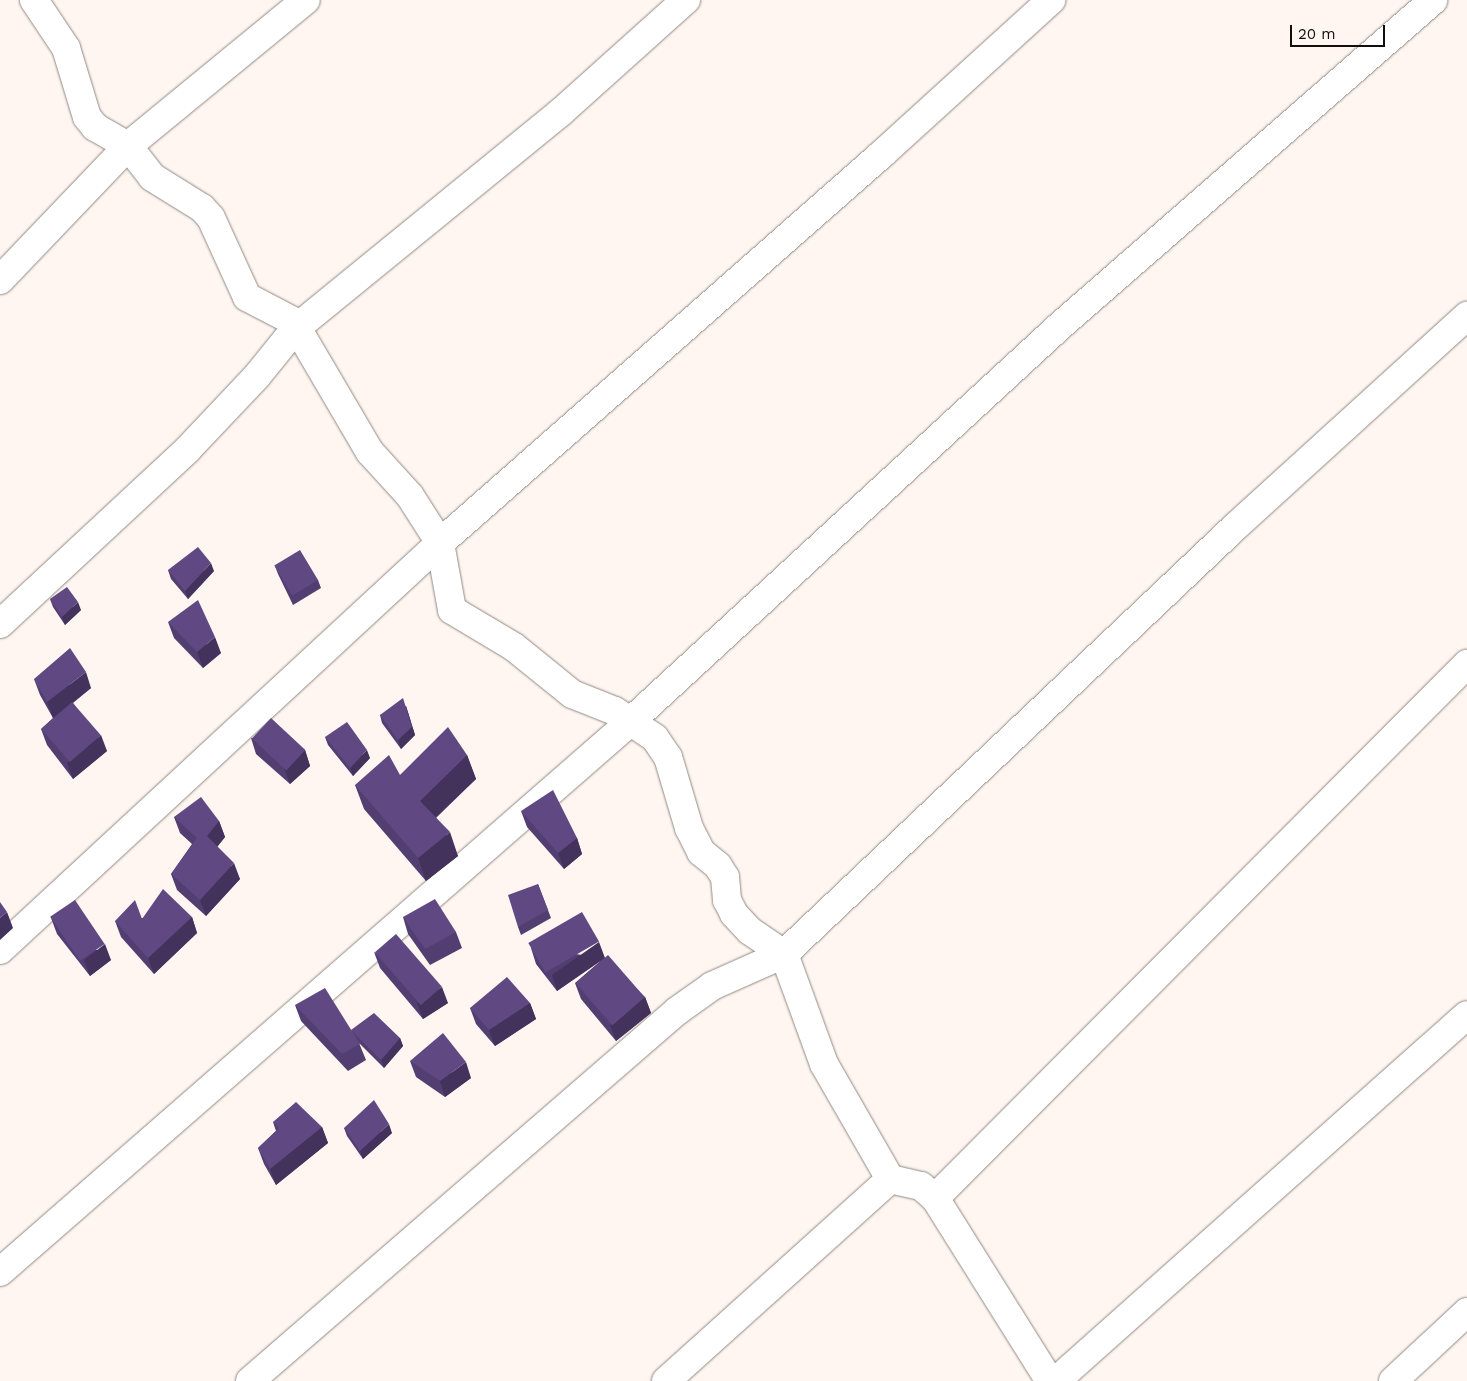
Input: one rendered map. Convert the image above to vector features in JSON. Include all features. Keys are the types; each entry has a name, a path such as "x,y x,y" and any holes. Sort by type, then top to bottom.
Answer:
{"street":[{"path":"34,0 66,48 87,117 95,127 128,146 152,177 193,201 211,218 247,298 269,311 289,317 370,452 410,496 440,543 452,610 514,647 572,694 615,710 655,738 668,757 689,828 701,852 718,866 725,877 726,900 734,914 750,931 784,954 824,1064 890,1179 921,1186 935,1198 1050,1381"},
{"path":"0,280 128,146 306,0"},
{"path":"0,624 188,449 257,376 295,329 561,112 686,0"},
{"path":"0,950 440,543 882,154 1051,0"},
{"path":"0,1272 630,722 1054,332 1433,0"},
{"path":"250,1381 678,1011 712,986 784,954 1235,527 1467,316"},
{"path":"935,1198 1467,664"},
{"path":"1056,1381 1467,1015"},
{"path":"666,1381 890,1179"},
{"path":"1393,1381 1467,1312"}],"building":[{"path":"198,547 211,563 185,591 168,570"},
{"path":"300,550 318,580 292,595 274,565"},
{"path":"67,587 78,602 62,617 50,599"},
{"path":"198,600 215,637 197,652 168,622"},
{"path":"70,648 86,672 47,702 34,679"},
{"path":"403,698 412,727 398,740 380,715"},
{"path":"72,702 101,735 70,762 41,729"},
{"path":"271,718 305,750 286,771 252,738"},
{"path":"347,722 367,750 350,768 325,737"},
{"path":"448,727 467,755 420,801 450,832 418,858 355,785 389,755 400,775"},
{"path":"553,790 577,838 558,853 521,811"},
{"path":"201,797 219,821 207,836 234,863 200,900 171,874 197,838 174,817"},
{"path":"538,884 548,910 518,927 508,895"},
{"path":"163,889 192,917 148,958 115,921 135,900 142,919"},
{"path":"435,899 456,932 425,949 403,917"},
{"path":"75,900 105,944 80,961 50,917"},
{"path":"0,902 7,912 0,918"},
{"path":"582,912 599,941 545,972 528,943"},
{"path":"396,934 442,987 421,1005 375,952"},
{"path":"608,955 645,997 612,1025 576,983"},
{"path":"507,977 530,1003 489,1030 470,1008"},
{"path":"325,988 360,1044 342,1054 295,1005"},
{"path":"374,1013 400,1038 381,1060 351,1030"},
{"path":"443,1033 466,1062 440,1081 410,1061"},
{"path":"374,1100 389,1124 360,1151 344,1128"},
{"path":"296,1102 322,1127 270,1169 258,1148 279,1128 273,1122"}]}
